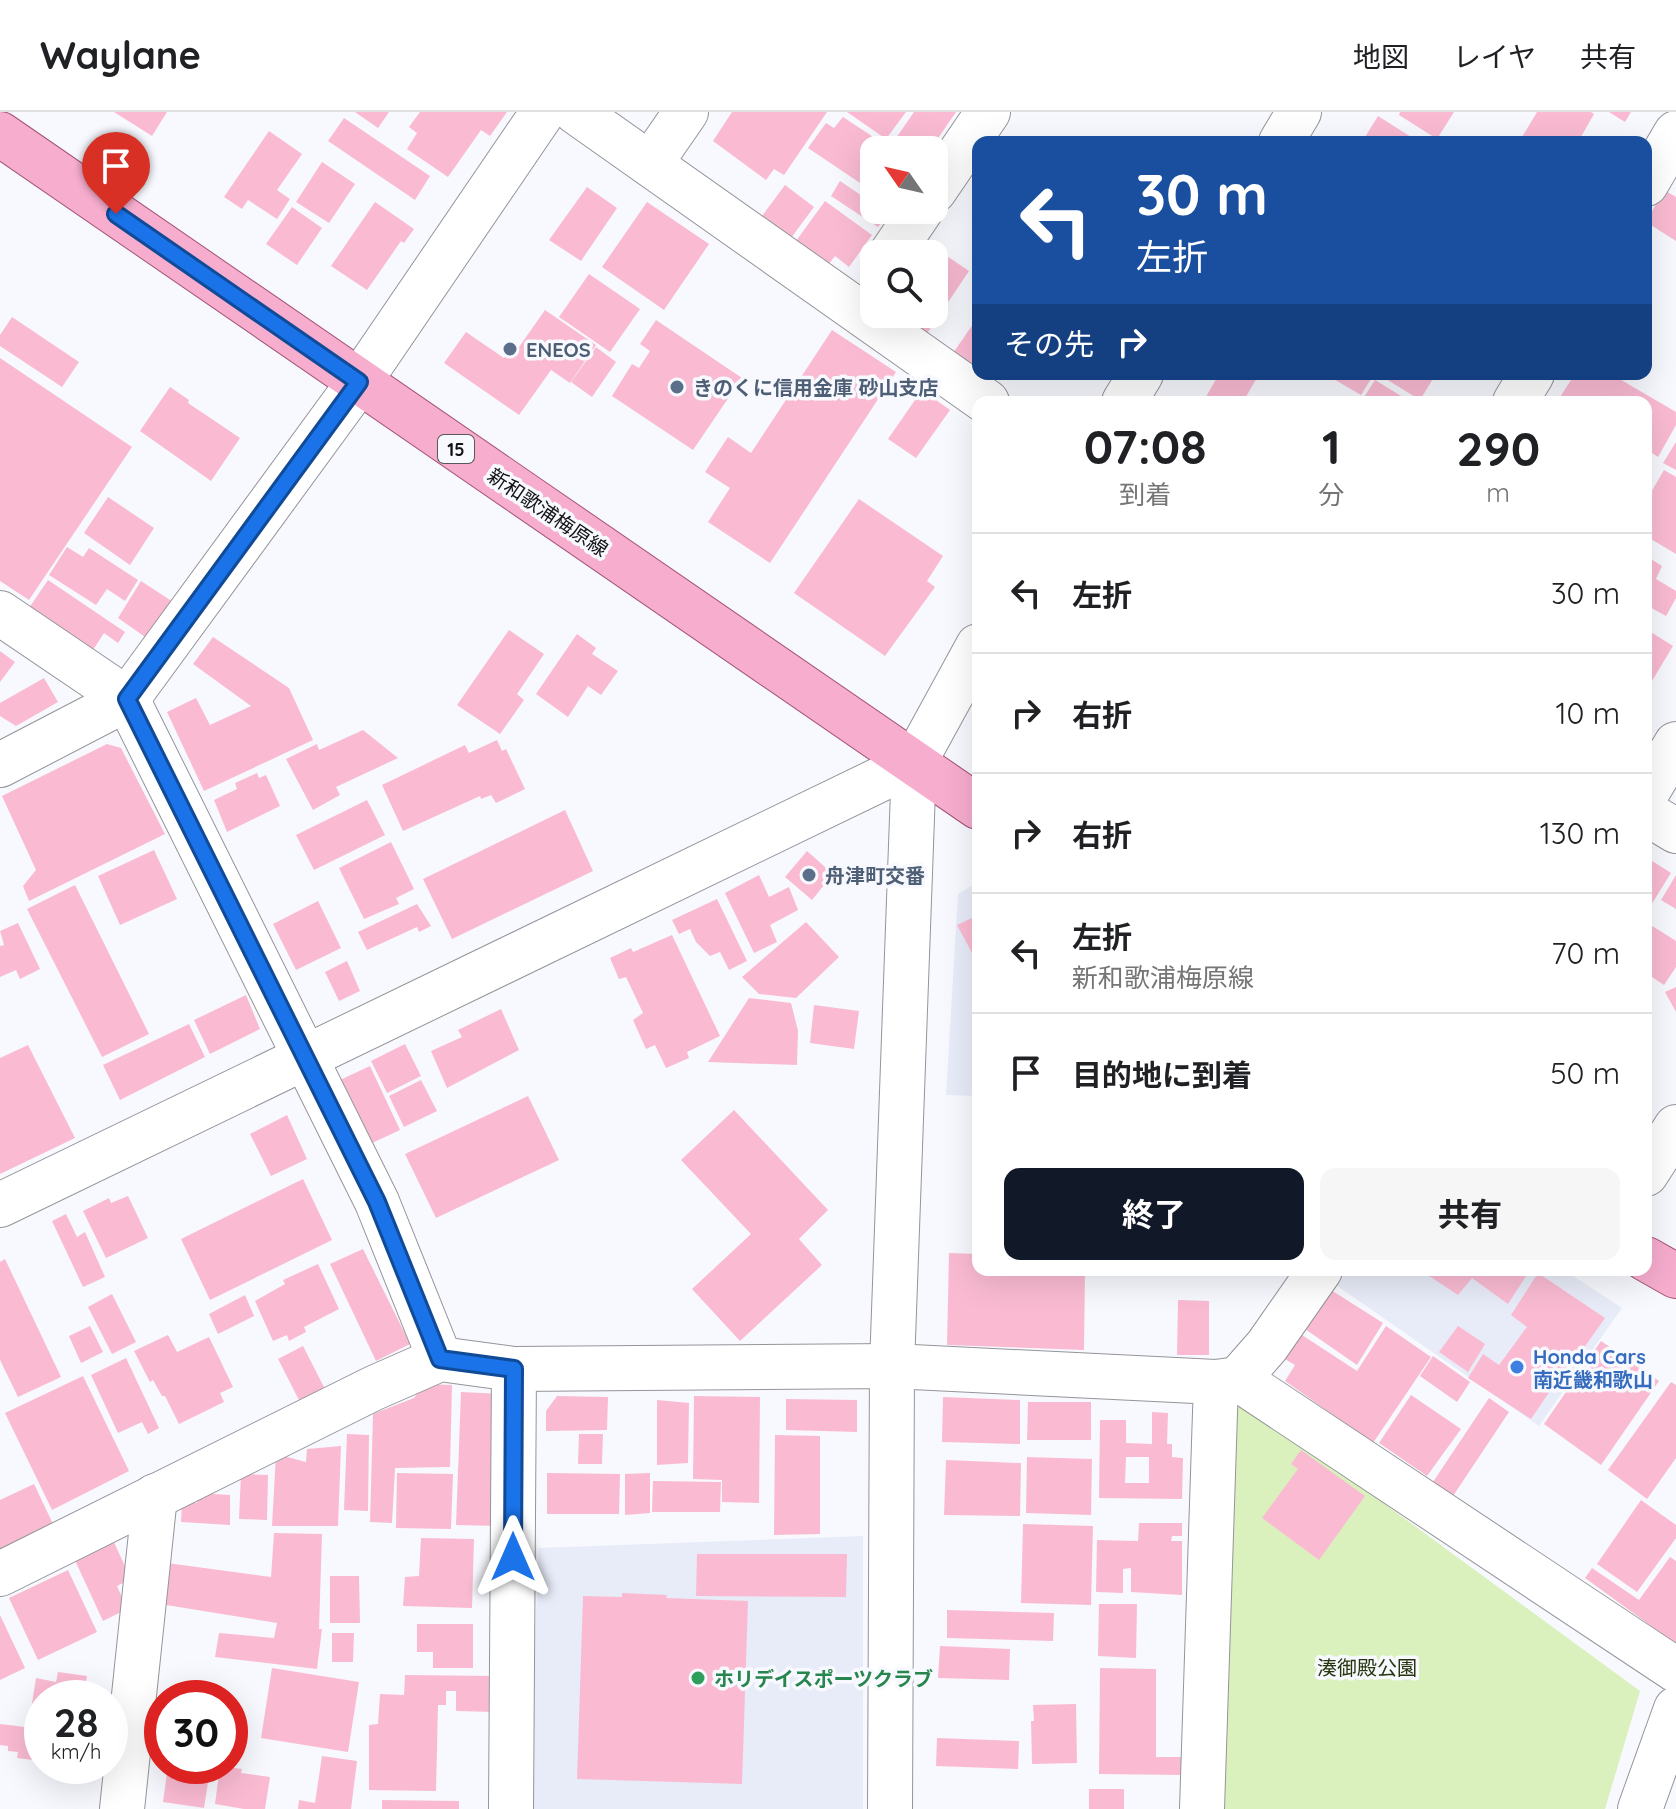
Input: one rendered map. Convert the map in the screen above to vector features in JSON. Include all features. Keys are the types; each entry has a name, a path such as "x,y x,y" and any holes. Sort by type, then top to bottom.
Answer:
{"main road":[{"name":"新和歌浦梅原線","path":"0,134 972,803"},
{"path":"1652,1262 1676,1276"}],"street":[{"path":"0,765 127,699 359,382 543,112"},
{"path":"576,112 650,164 860,292"},
{"path":"650,164 686,112"},
{"path":"948,171 988,112"},
{"path":"1285,136 1299,112"},
{"path":"1652,174 1676,133"},
{"path":"902,328 980,396"},
{"path":"0,613 127,699 377,1202 440,1359"},
{"path":"890,1809 892,1366 914,763 972,657"},
{"path":"1652,784 1676,744"},
{"path":"0,1205 914,763"},
{"path":"1652,817 1676,831"},
{"path":"1652,1165 1676,1127"},
{"path":"1202,1809 1227,1380 1267,1346 1316,1276"},
{"path":"0,1574 374,1388 440,1359 514,1369 892,1366 1227,1380 1676,1670"},
{"path":"511,1809 514,1369"},
{"path":"122,1809 155,1496"},
{"path":"1640,1809 1676,1709"}],"shaded area":[{"path":"972,886 972,1096 946,1095 958,894"},
{"name":"Honda Cars 南近畿和歌山","path":"1338,1276 1573,1276 1622,1308 1539,1426 1333,1283"},
{"name":"ホリデイスポーツクラブ","path":"863,1536 863,1809 527,1809 539,1548"}],"green space":[{"name":"湊御殿公園","path":"1236,1395 1640,1691 1605,1809 1218,1809"}],"building":[{"path":"114,112 167,112 152,136"},
{"path":"355,112 389,112 378,128"},
{"path":"420,112 507,112 490,136 481,130 448,177 407,149 417,133 409,127"},
{"path":"732,112 827,112 784,175 774,169 766,180 713,141"},
{"path":"847,112 906,112 888,136 882,136"},
{"path":"914,112 956,112 940,136 898,136"},
{"path":"1400,112 1454,112 1439,136 1432,136 1399,115"},
{"path":"1537,112 1594,114 1581,136 1523,136"},
{"path":"1609,112 1631,112 1625,122"},
{"path":"1378,116 1410,136 1366,136"},
{"path":"843,117 872,136 860,136 860,183 808,148 826,123 834,128"},
{"path":"344,118 430,176 415,200 328,141"},
{"path":"269,131 302,154 277,190 290,199 277,219 248,200 242,209 224,197"},
{"path":"322,162 355,184 329,223 296,202"},
{"path":"840,181 860,195 860,215 831,196"},
{"path":"785,185 814,207 791,238 762,216"},
{"path":"587,187 617,208 581,261 549,240"},
{"path":"1664,190 1676,197 1676,241 1652,226 1652,211"},
{"path":"825,201 872,235 868,240 860,240 860,252 849,267 835,256 828,265 796,241"},
{"path":"375,202 414,229 404,243 401,241 367,290 331,266"},
{"path":"647,202 709,244 664,310 602,267"},
{"path":"292,207 322,228 297,265 266,244"},
{"path":"948,257 969,271 948,302"},
{"path":"589,274 640,309 610,352 559,317"},
{"path":"545,310 596,345 570,383 551,370 519,415 444,363 466,332 504,358 513,343 519,347"},
{"path":"12,317 79,362 62,387 0,346 0,335"},
{"name":"きのくに信用金庫 砂山支店","path":"656,320 742,378 693,450 612,396 632,364 639,368 650,351 640,344"},
{"path":"972,326 972,367 953,353"},
{"path":"916,328 931,328 926,335"},
{"path":"832,330 896,372 770,563 708,522 730,488 705,472 728,437 751,453"},
{"path":"596,347 616,362 592,397 571,382"},
{"path":"0,358 132,447 29,600 0,581"},
{"path":"1216,380 1256,380 1246,396 1206,396"},
{"path":"1335,380 1370,380 1361,395"},
{"path":"1375,380 1401,396 1365,396"},
{"path":"1388,380 1432,380 1422,396 1414,396"},
{"path":"1571,380 1621,380 1649,396 1561,396"},
{"path":"170,387 240,438 211,481 140,431"},
{"path":"922,390 950,410 916,458 888,439"},
{"path":"1652,398 1676,412 1676,425 1658,457 1652,453"},
{"path":"1676,442 1676,470 1663,463"},
{"path":"1664,470 1676,477 1676,554 1652,540 1652,491"},
{"path":"108,497 154,528 130,565 84,533"},
{"path":"859,499 943,556 927,581 935,587 885,656 794,593"},
{"path":"67,547 83,557 89,548 138,580 125,601 107,589 96,605 49,575"},
{"path":"1652,560 1662,566 1656,579 1676,591 1676,598 1666,616 1652,608"},
{"path":"48,580 125,632 118,643 104,633 93,650 29,608"},
{"path":"141,581 173,602 148,639 118,618"},
{"path":"509,630 544,654 517,694 524,700 500,734 457,705"},
{"path":"1652,633 1673,646 1652,681"},
{"path":"577,634 596,648 592,654 618,671 601,695 588,686 568,717 536,694"},
{"path":"213,637 289,688 313,740 204,791 167,712 196,698 210,725 251,706 193,664"},
{"path":"0,651 15,662 0,682"},
{"path":"44,678 58,702 16,726 0,716 0,703"},
{"path":"363,730 398,758 336,787 340,795 313,810 286,759 317,744 319,750"},
{"path":"497,740 502,751 506,749 525,789 496,803 491,795 481,799 480,796 403,831 382,785 465,745 469,753"},
{"path":"107,744 121,748 165,834 29,901 23,886 36,870 2,796"},
{"path":"257,773 259,778 266,775 280,806 227,832 214,800 237,789 235,783"},
{"path":"367,800 385,835 314,870 296,835"},
{"path":"565,810 593,871 452,939 423,879"},
{"path":"391,842 414,889 396,898 399,904 364,919 339,868"},
{"path":"154,850 177,899 120,925 98,876"},
{"name":"舟津町交番","path":"807,851 833,874 812,900 785,877"},
{"path":"1652,861 1671,873 1652,903"},
{"path":"759,875 769,897 789,887 798,910 770,925 777,942 754,953 725,893"},
{"path":"1676,875 1676,909 1661,900"},
{"path":"75,885 149,1034 102,1057 27,909"},
{"path":"717,899 747,961 729,970 720,952 710,956 696,942 690,929 679,934 672,920"},
{"path":"318,901 341,948 296,970 273,924"},
{"path":"417,904 431,926 419,932 417,927 367,950 358,932"},
{"path":"972,918 972,953 957,925"},
{"path":"806,922 839,957 796,998 759,994 742,977"},
{"path":"18,923 40,969 20,979 16,970 0,977 0,946 4,945 0,931"},
{"path":"1652,926 1676,941 1676,967 1664,985 1652,977"},
{"path":"672,935 720,1036 687,1052 689,1058 666,1068 655,1045 646,1049 633,1020 643,1013 626,977 619,979 610,958"},
{"path":"347,961 360,991 339,1001 325,972"},
{"path":"1676,987 1676,1012 1665,992"},
{"path":"246,995 260,1029 210,1054 194,1020"},
{"path":"749,998 791,1003 798,1031 797,1065 708,1062"},
{"path":"814,1005 859,1011 854,1049 810,1043"},
{"path":"501,1009 519,1050 447,1088 431,1051 462,1037 458,1030"},
{"path":"189,1024 205,1057 120,1100 103,1065"},
{"path":"405,1044 421,1076 387,1093 371,1061"},
{"path":"28,1045 75,1138 0,1174 0,1058"},
{"path":"370,1066 400,1130 370,1144 340,1080"},
{"path":"421,1080 437,1111 404,1127 389,1096"},
{"path":"528,1096 559,1160 436,1218 405,1154"},
{"path":"734,1110 828,1210 799,1239 822,1265 740,1341 692,1289 751,1234 681,1160"},
{"path":"287,1115 307,1159 271,1176 250,1134"},
{"path":"303,1179 332,1240 210,1300 181,1239"},
{"path":"128,1196 148,1238 106,1258 83,1211 109,1198 111,1203"},
{"path":"66,1214 77,1237 85,1232 105,1277 83,1287 52,1221"},
{"path":"363,1249 410,1344 376,1361 330,1264"},
{"path":"949,1253 972,1254 972,1276 1085,1276 1084,1350 947,1345"},
{"path":"5,1259 61,1377 18,1397 0,1360 0,1262"},
{"path":"318,1264 339,1309 304,1327 306,1332 289,1341 287,1335 273,1341 255,1301 285,1284 283,1280"},
{"path":"1429,1276 1526,1276 1508,1304 1472,1278 1458,1295"},
{"path":"1536,1276 1542,1276 1605,1318 1576,1359 1573,1357 1531,1419 1468,1378 1483,1354 1499,1365 1527,1327 1511,1315"},
{"path":"1331,1290 1383,1323 1357,1365 1305,1329"},
{"path":"112,1294 136,1342 112,1354 88,1307"},
{"path":"245,1295 254,1316 218,1334 209,1314"},
{"path":"1178,1300 1209,1301 1209,1355 1177,1355"},
{"path":"90,1326 103,1352 81,1363 69,1336"},
{"path":"1386,1326 1431,1357 1373,1443 1285,1381 1295,1365 1283,1358 1299,1333 1357,1371"},
{"path":"1458,1326 1485,1344 1468,1372 1439,1352"},
{"path":"168,1335 177,1352 209,1337 233,1387 220,1393 224,1402 179,1424 165,1396 153,1380 150,1382 134,1351"},
{"path":"1601,1341 1659,1381 1601,1465 1544,1424"},
{"path":"303,1346 327,1393 302,1406 278,1359"},
{"path":"1433,1356 1470,1382 1457,1402 1420,1376"},
{"path":"126,1358 159,1428 148,1434 142,1422 118,1433 91,1375"},
{"path":"83,1376 129,1471 52,1510 5,1413"},
{"path":"1671,1382 1676,1385 1676,1458 1647,1499 1608,1470"},
{"path":"424,1384 452,1385 450,1467 395,1468 392,1523 370,1522 373,1414 414,1398"},
{"path":"461,1392 503,1394 499,1526 456,1525"},
{"path":"1411,1395 1461,1429 1427,1476 1379,1443"},
{"path":"557,1396 608,1397 607,1430 546,1431 546,1411"},
{"path":"694,1396 760,1397 759,1503 722,1502 722,1480 693,1479"},
{"path":"943,1397 1020,1400 1020,1444 942,1442"},
{"path":"1489,1398 1509,1412 1453,1496 1433,1482"},
{"path":"786,1399 857,1400 857,1432 786,1430"},
{"path":"657,1400 689,1403 688,1463 657,1465"},
{"path":"1028,1402 1091,1402 1091,1440 1027,1440"},
{"path":"1152,1412 1168,1413 1167,1444 1172,1444 1172,1457 1183,1458 1182,1499 1099,1498 1100,1420 1126,1420 1126,1443 1152,1444","holes":["1126,1457 1149,1457 1149,1483 1125,1483"]},
{"path":"347,1434 369,1435 368,1511 344,1510"},
{"path":"579,1434 603,1434 602,1464 578,1464"},
{"path":"775,1435 820,1436 820,1534 774,1535"},
{"path":"341,1446 338,1526 272,1526 276,1454 306,1462 307,1449"},
{"path":"1301,1450 1365,1496 1319,1560 1262,1518 1298,1469 1291,1464"},
{"path":"1027,1457 1092,1459 1091,1515 1026,1513"},
{"path":"946,1460 1021,1463 1020,1516 944,1515"},
{"path":"397,1473 453,1474 451,1529 396,1528"},
{"path":"547,1473 620,1474 619,1514 547,1514"},
{"path":"650,1473 650,1513 625,1515 625,1474"},
{"path":"241,1474 268,1475 267,1520 239,1519"},
{"path":"653,1481 721,1482 720,1512 652,1512"},
{"path":"34,1484 53,1524 0,1549 0,1500"},
{"path":"198,1493 230,1495 230,1525 181,1522 182,1502 197,1503"},
{"path":"1641,1500 1676,1525 1676,1538 1637,1592 1597,1564"},
{"path":"1139,1523 1182,1523 1182,1536 1172,1536 1171,1541 1182,1541 1182,1595 1131,1592 1131,1568 1123,1569 1123,1593 1096,1592 1097,1540 1138,1541"},
{"path":"1023,1524 1093,1526 1091,1605 1021,1603"},
{"path":"274,1533 322,1534 319,1629 322,1629 317,1669 215,1657 219,1633 274,1638 277,1623 160,1604 167,1563 271,1577"},
{"path":"112,1538 131,1579 117,1586 127,1609 103,1621 73,1556"},
{"path":"421,1538 474,1539 472,1608 403,1606 405,1577 419,1576"},
{"path":"697,1554 847,1554 846,1597 696,1596"},
{"path":"1670,1557 1676,1561 1676,1644 1585,1578 1592,1568 1639,1600"},
{"path":"68,1570 97,1632 38,1660 9,1598"},
{"path":"330,1576 359,1576 360,1623 330,1623"},
{"path":"622,1593 748,1601 742,1784 577,1779 583,1596 622,1597"},
{"path":"1099,1604 1137,1604 1136,1658 1098,1656"},
{"path":"947,1610 1054,1613 1053,1641 947,1638"},
{"path":"0,1615 25,1668 0,1680"},
{"path":"417,1624 473,1624 473,1668 433,1668 433,1652 417,1652"},
{"path":"332,1633 354,1633 353,1662 332,1662"},
{"path":"940,1646 1010,1649 1009,1680 938,1678"},
{"path":"272,1668 359,1682 348,1752 261,1738"},
{"path":"1100,1668 1156,1669 1156,1757 1184,1757 1184,1775 1099,1774"},
{"path":"58,1672 87,1676 86,1680 56,1680"},
{"path":"405,1675 494,1676 494,1712 456,1711 456,1691 446,1691 446,1705 438,1705 436,1791 369,1790 369,1725 378,1724 380,1694 404,1695"},
{"path":"1076,1704 1077,1763 1032,1764 1033,1705"},
{"path":"0,1724 24,1727 24,1759 17,1758 18,1752 8,1751 8,1746 0,1745"},
{"path":"937,1738 1019,1741 1018,1769 936,1766"},
{"path":"322,1756 357,1761 351,1809 298,1809 299,1800 315,1803"},
{"path":"248,1774 270,1777 265,1809 215,1804 218,1784 248,1784"},
{"path":"166,1784 208,1784 204,1808 163,1802"},
{"path":"1089,1789 1124,1789 1124,1809 1089,1809"},
{"path":"382,1800 459,1801 459,1809 382,1809"}],"place":[{"name":"ENEOS","path":"510,349"},
{"name":"きのくに信用金庫 砂山支店","path":"677,387"},
{"name":"舟津町交番","path":"809,875"},
{"name":"Honda Cars 南近畿和歌山","path":"1517,1367"},
{"name":"ホリデイスポーツクラブ","path":"698,1678"}],"route":[{"path":"116,214 359,382 127,699 377,1202 440,1359 514,1369 513,1557"}]}
